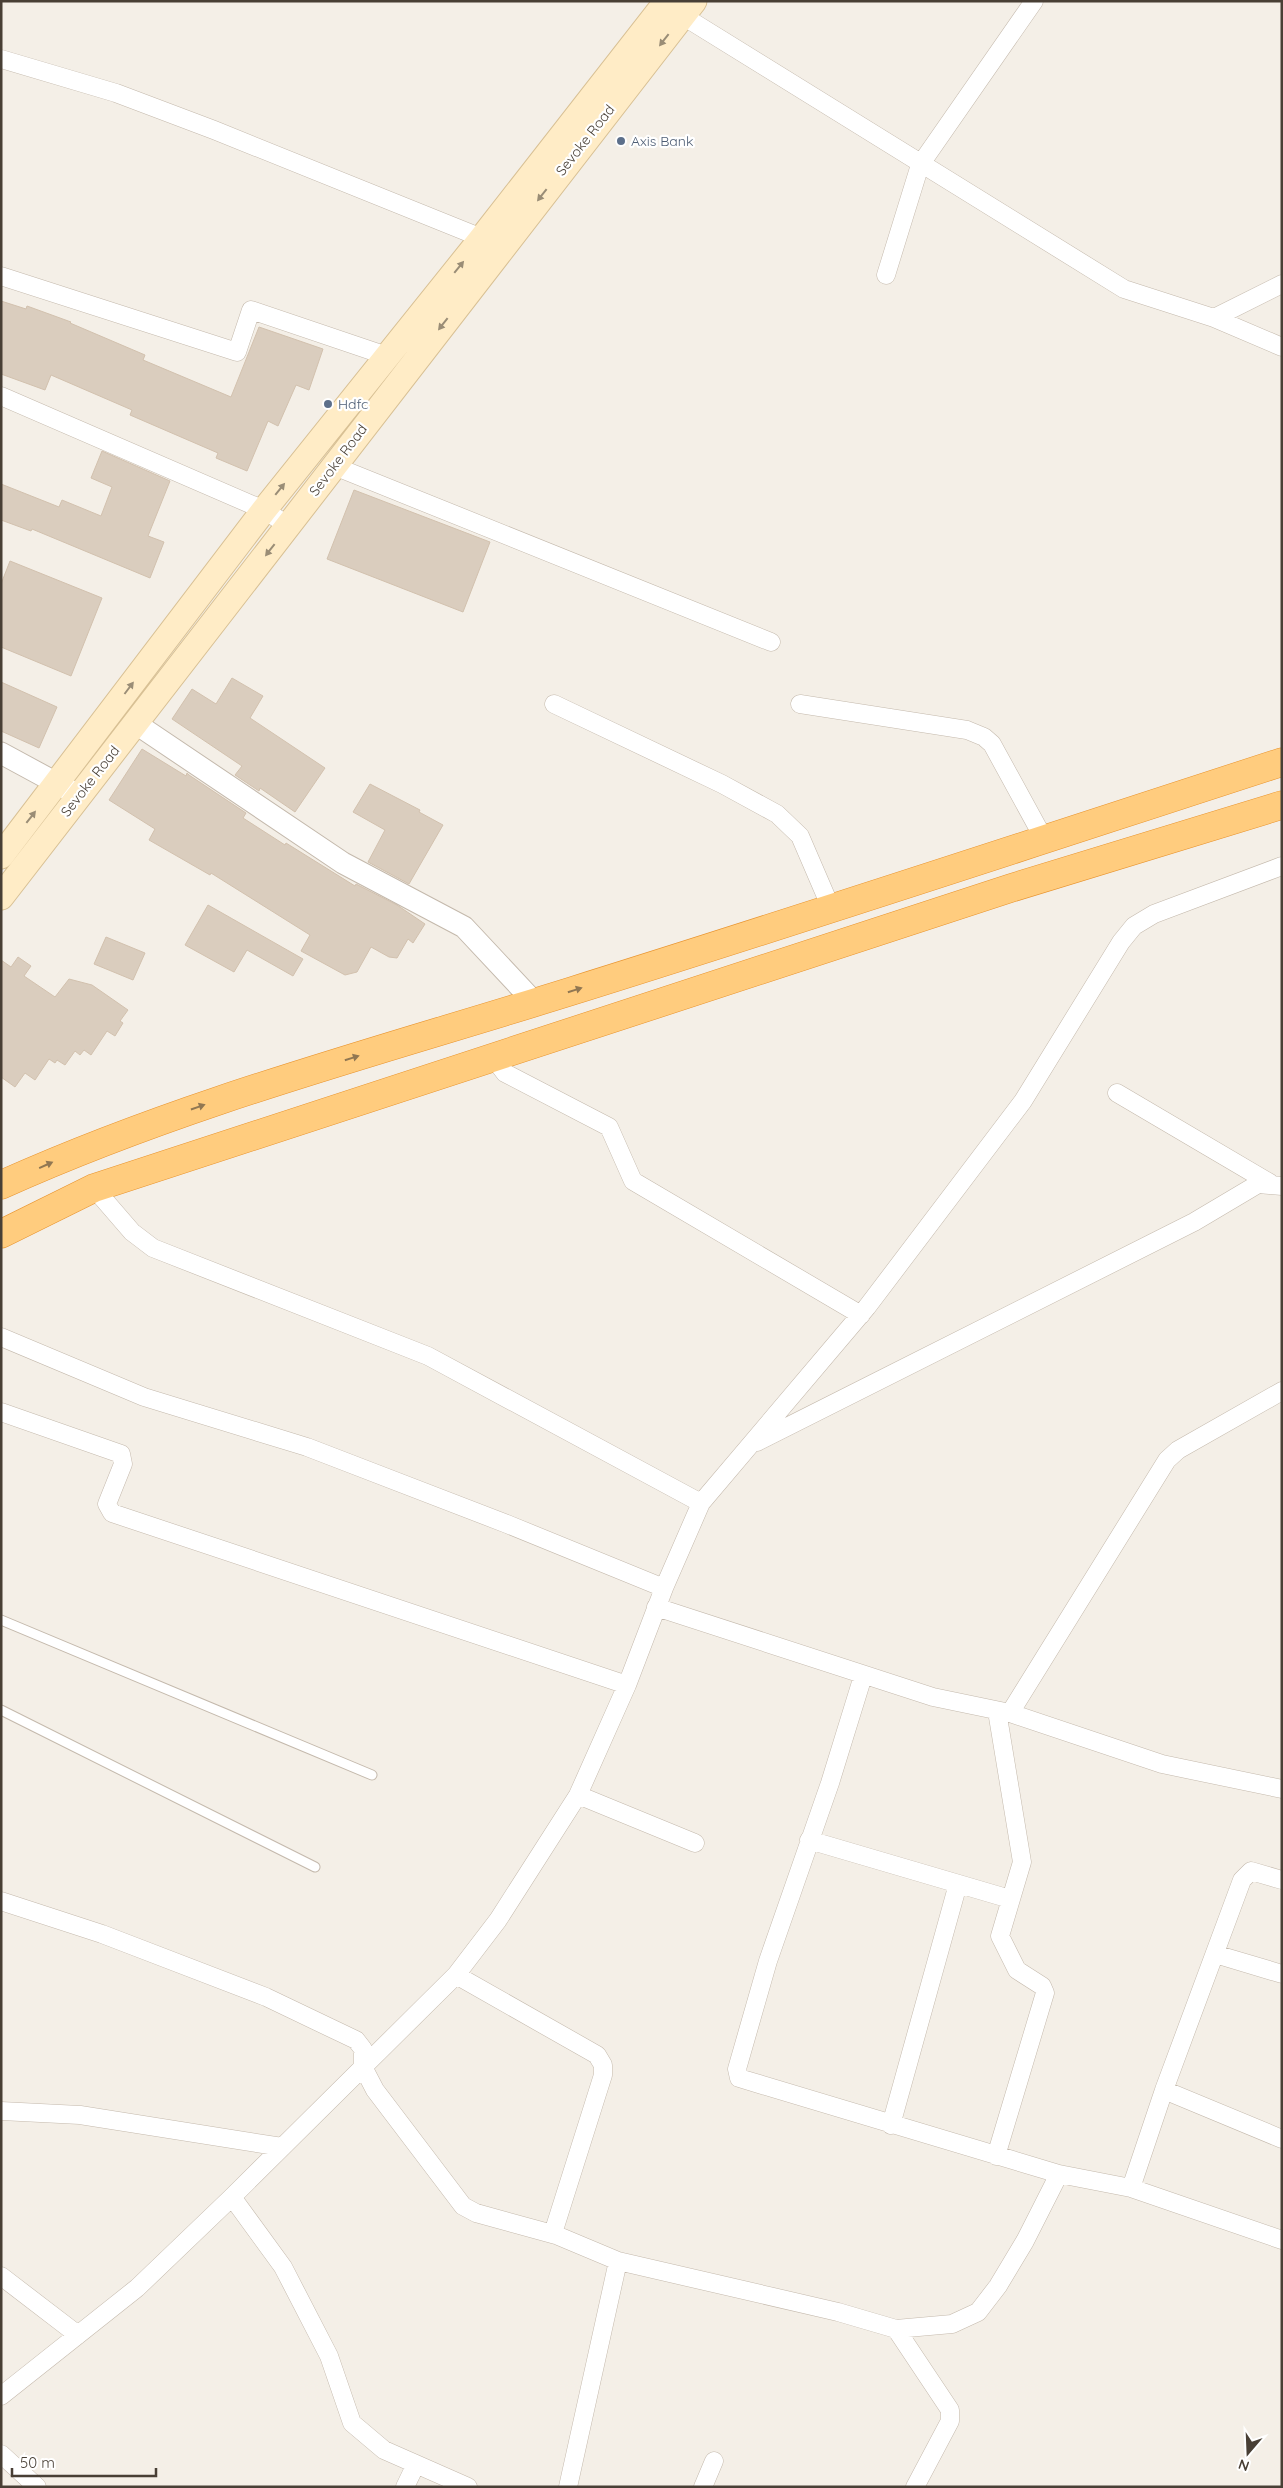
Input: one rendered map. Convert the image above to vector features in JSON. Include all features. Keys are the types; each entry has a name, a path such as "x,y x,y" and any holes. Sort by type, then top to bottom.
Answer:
{"highway":[{"path":"1,1185 65,1156 145,1125 269,1083 831,908 1282,762"},
{"path":"1,1234 94,1188 1002,891 1282,805"}],"main road":[{"name":"Sevoke Road","path":"1,897 68,790 264,510 482,238 605,98 681,6"},
{"name":"Sevoke Road","path":"1,856 135,723 289,526 605,98"}],"street":[{"path":"886,275 920,164 1034,1"},
{"path":"681,6 920,164 1124,290 1214,318 1282,347"},
{"path":"1,59 116,94 205,126 482,238"},
{"path":"1,276 237,352 251,310 387,356"},
{"path":"1214,318 1282,284"},
{"path":"1,396 264,510 289,526"},
{"path":"334,466 772,642"},
{"path":"554,704 722,784 777,814 800,836 831,908"},
{"path":"800,704 966,730 984,737 992,744 1044,839"},
{"path":"135,723 343,863 464,927 534,1002"},
{"path":"1,753 68,790"},
{"path":"1,2396 137,2288 232,2197 456,1975 498,1920 578,1795 627,1685 656,1607 701,1503 860,1315 1023,1101 1121,942 1134,926 1154,914 1282,866"},
{"path":"493,1057 505,1073 609,1127 633,1180 860,1315"},
{"path":"1117,1093 1276,1185"},
{"path":"750,1445 1176,1231 1248,1188 1258,1184 1276,1185"},
{"path":"94,1188 132,1232 153,1248 428,1356 701,1503"},
{"path":"1,1337 144,1397 307,1447 507,1524 664,1588"},
{"path":"996,2156 1045,1993 1042,1986 1017,1970 1001,1939 1001,1931 1022,1862 1003,1712 1166,1460 1178,1450 1282,1391"},
{"path":"1,1412 121,1454 122,1464 107,1504 112,1513 627,1685"},
{"path":"656,1607 774,1644 863,1676 933,1697 1003,1712 1162,1764 1282,1789"},
{"path":"863,1676 768,1961 737,2074 743,2081 996,2156 1059,2174 1131,2188 1282,2240"},
{"path":"578,1795 695,1842"},
{"path":"809,1840 1010,1899"},
{"path":"1131,2188 1164,2090 1247,1874 1256,1872 1282,1880"},
{"path":"891,2125 958,1884"},
{"path":"1,1901 102,1934 266,1997 356,2040 363,2049 363,2067 375,2090 463,2206 476,2213 556,2235 618,2261 838,2312 896,2330 952,2324 978,2312 998,2286 1025,2241 1059,2174"},
{"path":"1215,1954 1282,1974"},
{"path":"456,1975 597,2055 603,2065 603,2075 589,2125 554,2226 556,2235"},
{"path":"1164,2090 1282,2139"},
{"path":"1,2111 80,2115 282,2147"},
{"path":"232,2197 283,2267 329,2356 352,2423 384,2450 468,2487"},
{"path":"568,2487 618,2261"},
{"path":"1,2276 78,2335"},
{"path":"896,2330 950,2410 950,2421 915,2487"},
{"path":"1,2454 37,2487"},
{"path":"703,2487 714,2461"},
{"path":"405,2487 416,2464"}],"lane":[{"path":"1,1620 372,1775"},
{"path":"1,1710 315,1867"}],"building":[{"path":"1,301 26,309 27,306 71,322 145,355 143,360 231,397 259,327 323,349 309,390 296,385 278,426 268,421 247,471 216,458 218,453 130,415 132,410 51,375 45,390 1,374"},
{"path":"102,451 170,481 148,536 164,542 150,578 32,529 31,531 1,520 1,484 59,507 62,500 101,516 112,487 91,478"},
{"path":"354,490 490,542 463,612 327,559"},
{"path":"10,561 102,598 71,676 1,647 1,584"},
{"path":"232,678 263,696 250,718 325,768 295,812 260,788 259,791 235,775 242,766 172,719 192,689 216,704"},
{"path":"1,682 57,707 39,748 1,731"},
{"path":"142,749 186,776 187,773 246,813 243,818 285,845 286,843 355,886 356,884 397,905 425,924 413,943 408,939 397,958 389,957 371,947 357,972 345,975 301,951 310,935 211,873 210,875 149,840 155,829 109,800"},
{"path":"370,784 420,810 419,812 443,825 409,884 368,862 385,830 353,812"},
{"path":"208,905 303,959 293,976 247,950 234,972 185,945"},
{"path":"106,937 145,953 133,980 94,964"},
{"path":"18,957 31,966 24,976 55,997 69,979 92,985 128,1010 120,1021 123,1023 115,1036 107,1031 91,1055 84,1050 80,1055 75,1051 65,1065 57,1060 55,1063 49,1059 35,1080 25,1073 15,1087 1,1077 1,960 11,967"}],"place":[{"name":"Axis Bank","path":"621,141"},
{"name":"Hdfc","path":"328,404"}]}
